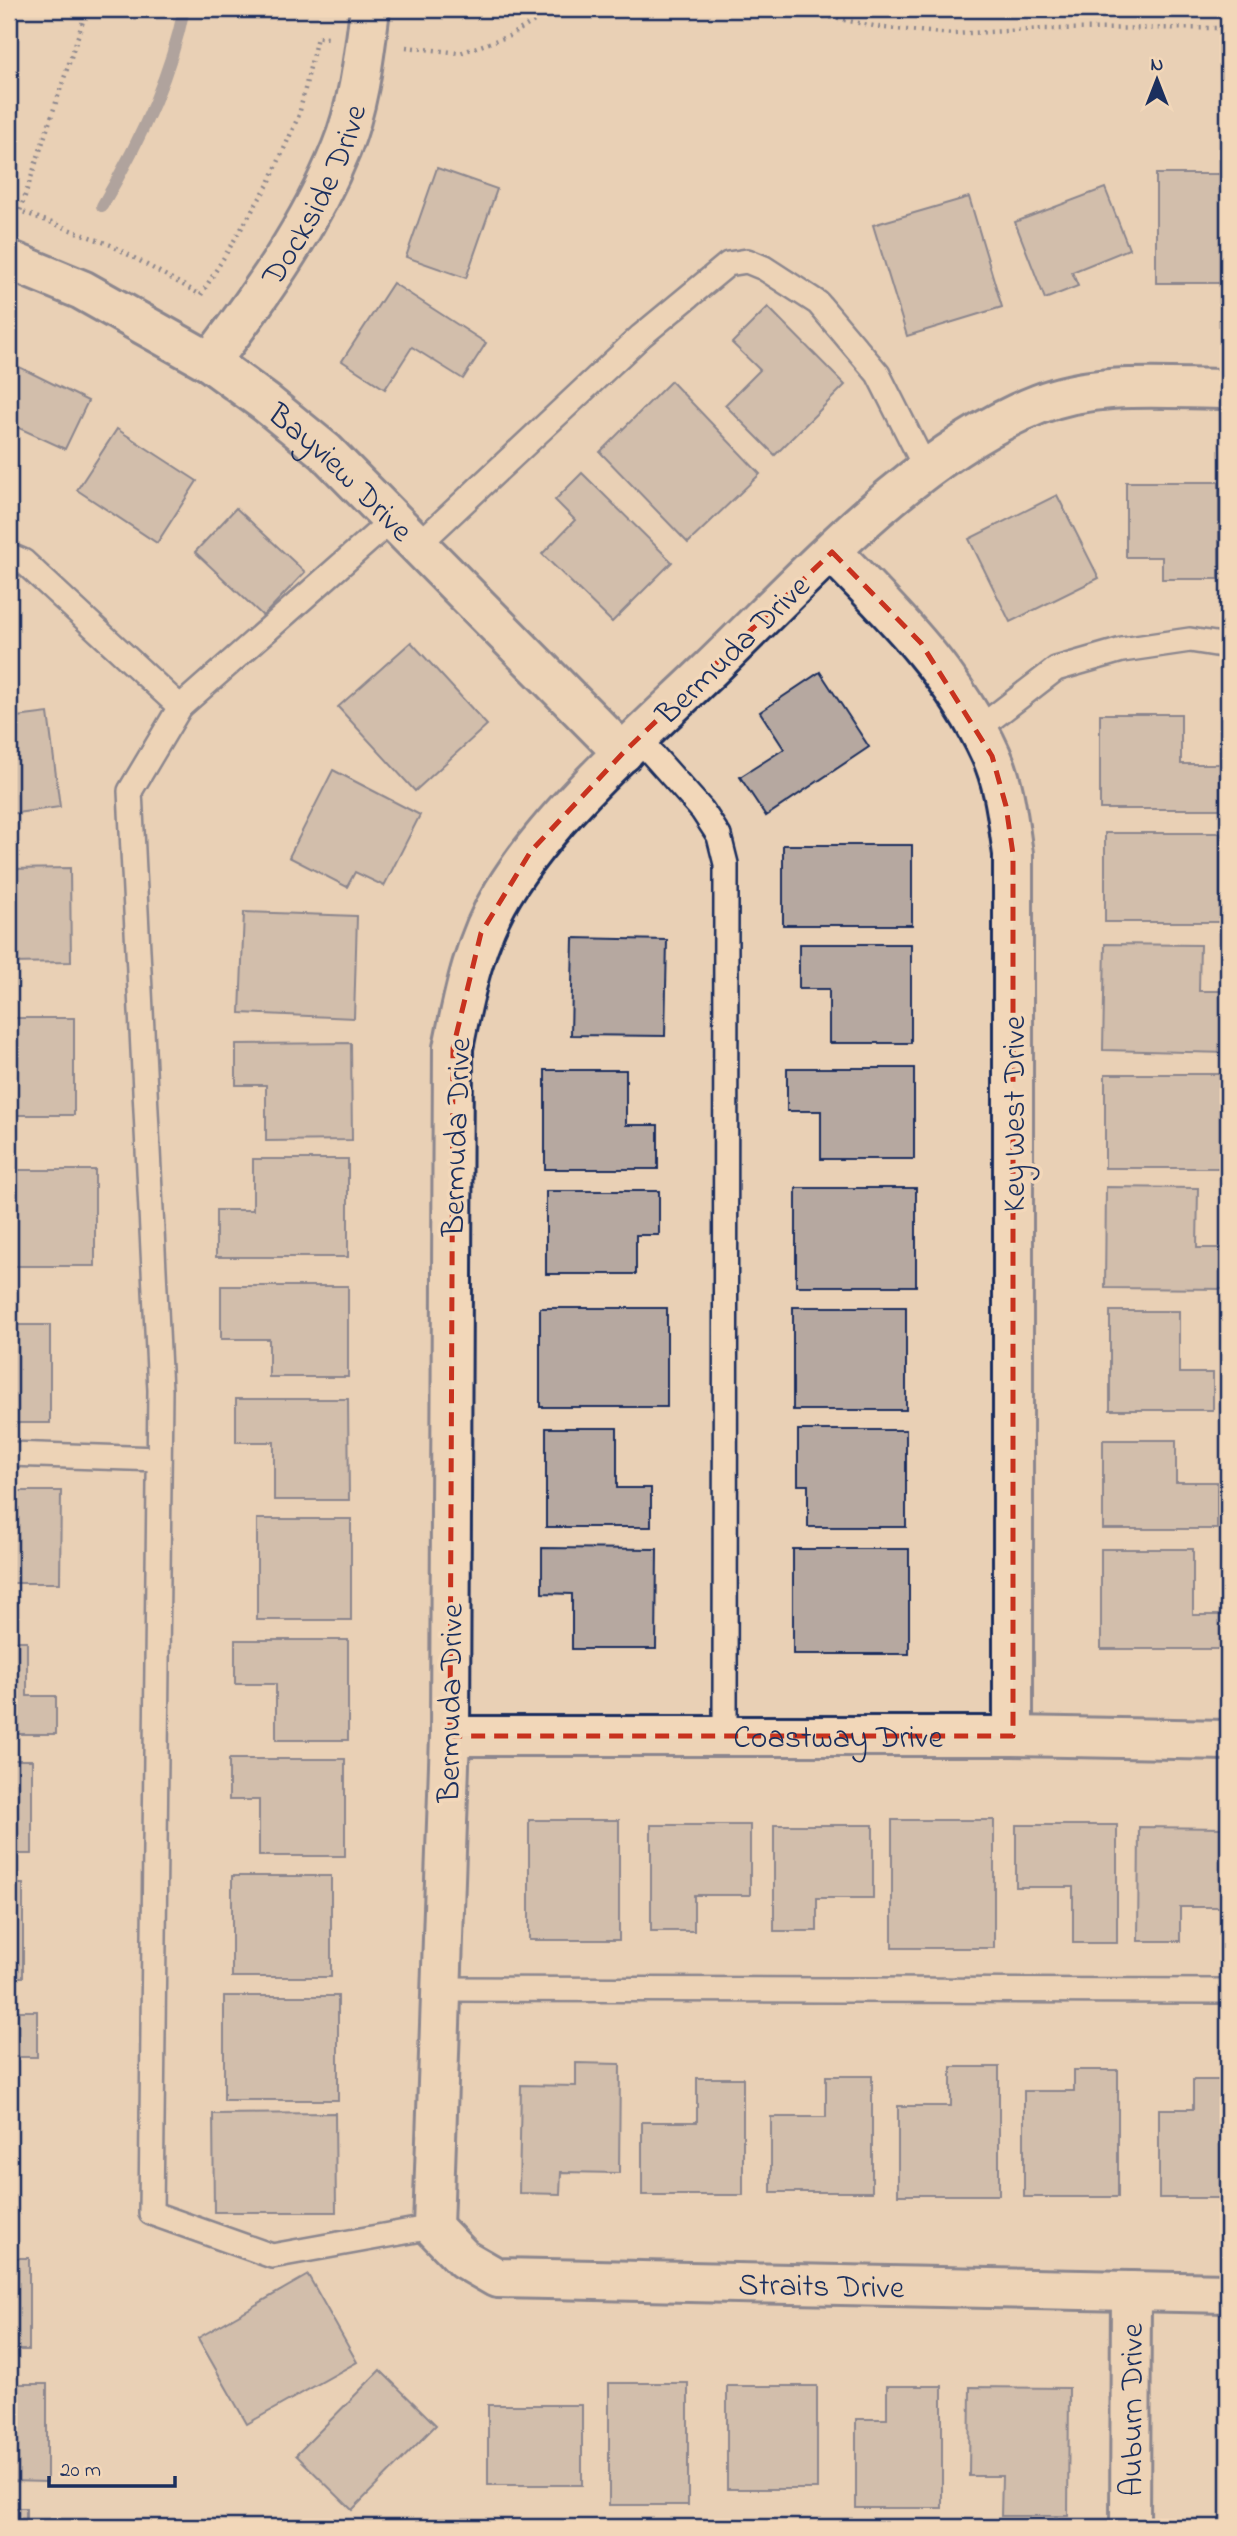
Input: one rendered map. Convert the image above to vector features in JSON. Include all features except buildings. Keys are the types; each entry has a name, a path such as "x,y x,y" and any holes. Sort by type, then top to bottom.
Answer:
{"street":[{"name":"Dockside Drive","path":"210,362 298,238 342,148 360,82 368,26"},
{"name":"Bayview Drive","path":"9,260 82,290 210,362 326,452 405,532 631,746"},
{"name":"Bermuda Drive","path":"433,2227 450,1736 453,1048 467,978 481,933 531,851 631,746 832,552 926,469 985,429 1041,403 1108,389 1228,389"},
{"name":"Key West Drive","path":"832,552 921,643 977,730 995,768 1006,806 1013,854 1013,1736"},
{"name":"Coastway Drive","path":"450,1736 1013,1736 1228,1740"},
{"name":"Straits Drive","path":"433,2227 464,2259 497,2278 1228,2293"},
{"name":"Auburn Drive","path":"1130,2527 1131,2291"}],"lane":[{"path":"433,2227 272,2256 151,2213 160,1390 130,790 180,707 405,532 727,264 747,261 764,268 818,303 878,374 926,469"},
{"path":"9,555 23,561 180,707"},
{"path":"977,730 1056,669 1136,648 1191,640 1228,646"},
{"path":"631,746 702,810 719,836 726,864 725,1736"},
{"path":"9,1454 159,1459"},
{"path":"442,1989 1228,1991"}],"path":[{"path":"87,9 20,211 110,245 201,295 269,183 299,115 317,37 368,26 460,53 509,36 555,9"},
{"path":"789,9 884,28 953,34 1200,26 1228,28"}],"highlighted area":[{"path":"832,552 921,643 992,756 1006,806 1013,854 1013,1736 450,1736 453,1048 481,933 531,851 623,753"}],"waterway":[{"path":"102,206 151,111 170,61 184,9"}]}
